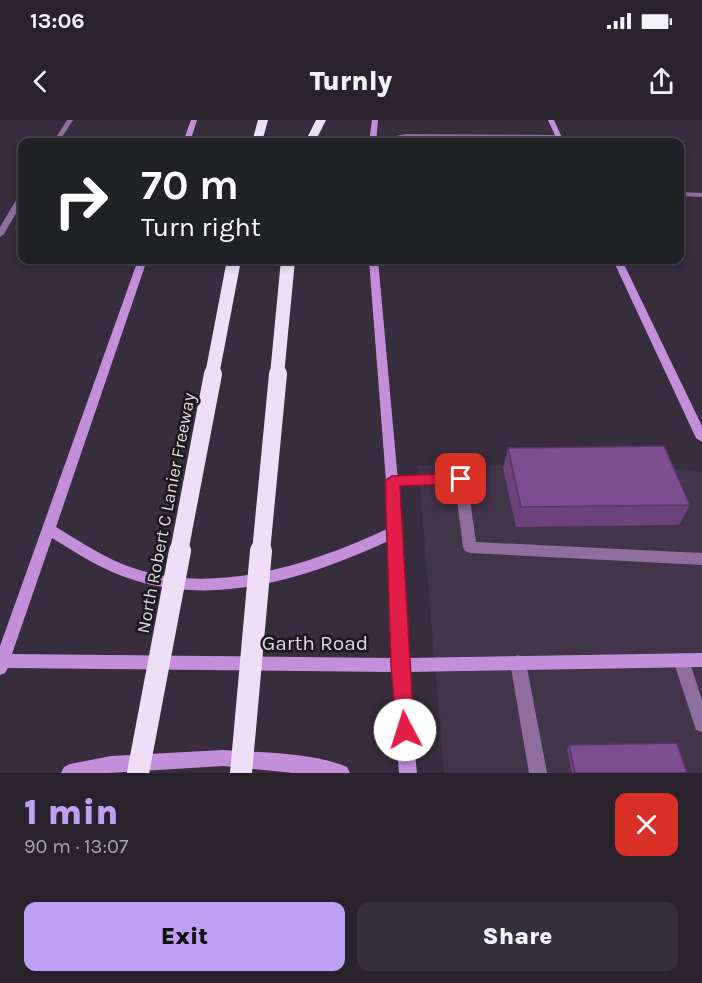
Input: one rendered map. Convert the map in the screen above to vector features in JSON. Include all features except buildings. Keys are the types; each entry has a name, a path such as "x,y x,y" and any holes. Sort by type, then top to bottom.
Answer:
{"highway":[{"path":"252,120 252,138"},
{"path":"258,138 263,120"},
{"path":"303,138 306,120"},
{"path":"312,138 321,120"},
{"name":"North Robert C Lanier Freeway","path":"138,773 233,264"},
{"path":"242,773 288,264"}],"main road":[{"path":"187,138 194,120"},
{"path":"373,138 375,120"},
{"path":"551,120 559,138"},
{"path":"1,664 141,264"},
{"path":"374,264 392,481 399,665 408,773"},
{"path":"619,264 702,438"},
{"path":"49,530 89,553 147,578 193,583 247,582 298,570 348,555 394,532"},
{"name":"Garth Road","path":"1,664 399,665 702,660"},
{"path":"70,773 111,764 223,758 308,766 341,773"}],"street":[{"path":"59,138 70,120"},
{"path":"398,138 407,136 483,138"},
{"path":"684,194 702,195"},
{"path":"0,234 18,205"},
{"path":"392,481 461,479 470,547 702,559"},
{"path":"681,660 702,724"},
{"path":"518,662 538,773"}],"shaded area":[{"path":"418,465 671,468 702,472 702,773 444,773"}],"route":[{"path":"405,730 399,665 392,481 461,479"}]}
